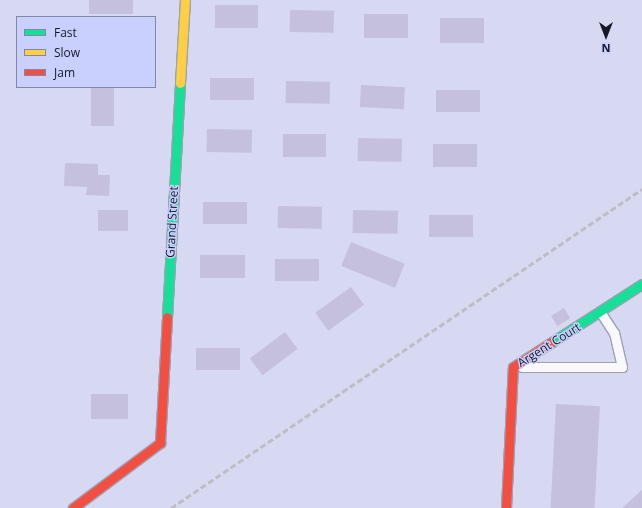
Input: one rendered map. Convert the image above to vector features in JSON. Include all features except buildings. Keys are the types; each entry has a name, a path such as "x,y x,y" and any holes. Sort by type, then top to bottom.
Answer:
{"street":[{"name":"Grand Street","path":"72,508 160,443 185,0"},
{"name":"Argent Court","path":"506,508 513,367 601,313 642,284"}],"lane":[{"path":"513,367 622,367 614,332 601,313"}],"railway":[{"path":"171,508 642,189"}],"traffic: fast":[{"path":"167,317 180,83"},
{"path":"552,342 642,284"}],"traffic: slow":[{"path":"180,83 185,0"}],"traffic: jam":[{"path":"73,508 160,443 167,317"},
{"path":"506,508 513,367 552,342"}]}
